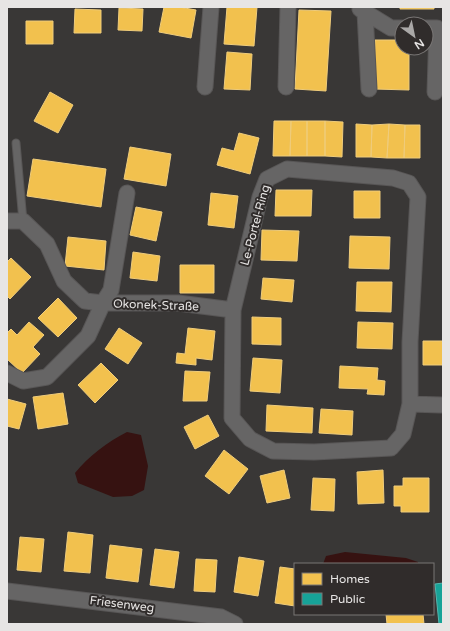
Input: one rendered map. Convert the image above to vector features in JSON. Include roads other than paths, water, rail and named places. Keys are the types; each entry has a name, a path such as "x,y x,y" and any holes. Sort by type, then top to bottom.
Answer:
{"street":[{"path":"205,87 211,7"},
{"path":"286,86 288,7"},
{"path":"361,10 391,28 394,28"},
{"path":"361,10 369,89"},
{"path":"434,28 437,28 435,92"},
{"name":"Le-Portel-Ring","path":"287,169 393,178 409,183 418,196 410,342 410,404 403,434 391,448 314,452 273,451 250,439 232,418 233,310 260,197 267,179 287,169"},
{"name":"Okonek-Straße","path":"7,373 23,381 46,377 88,336 103,303 111,290 126,193"},
{"path":"7,221 23,221"},
{"name":"Okonek-Straße","path":"23,221 47,244 64,282 85,301 103,303 178,303 233,310"},
{"path":"410,404 442,404"},
{"name":"Friesenweg","path":"7,591 221,617 235,624"}],"lane":[{"path":"16,143 23,221"}]}
